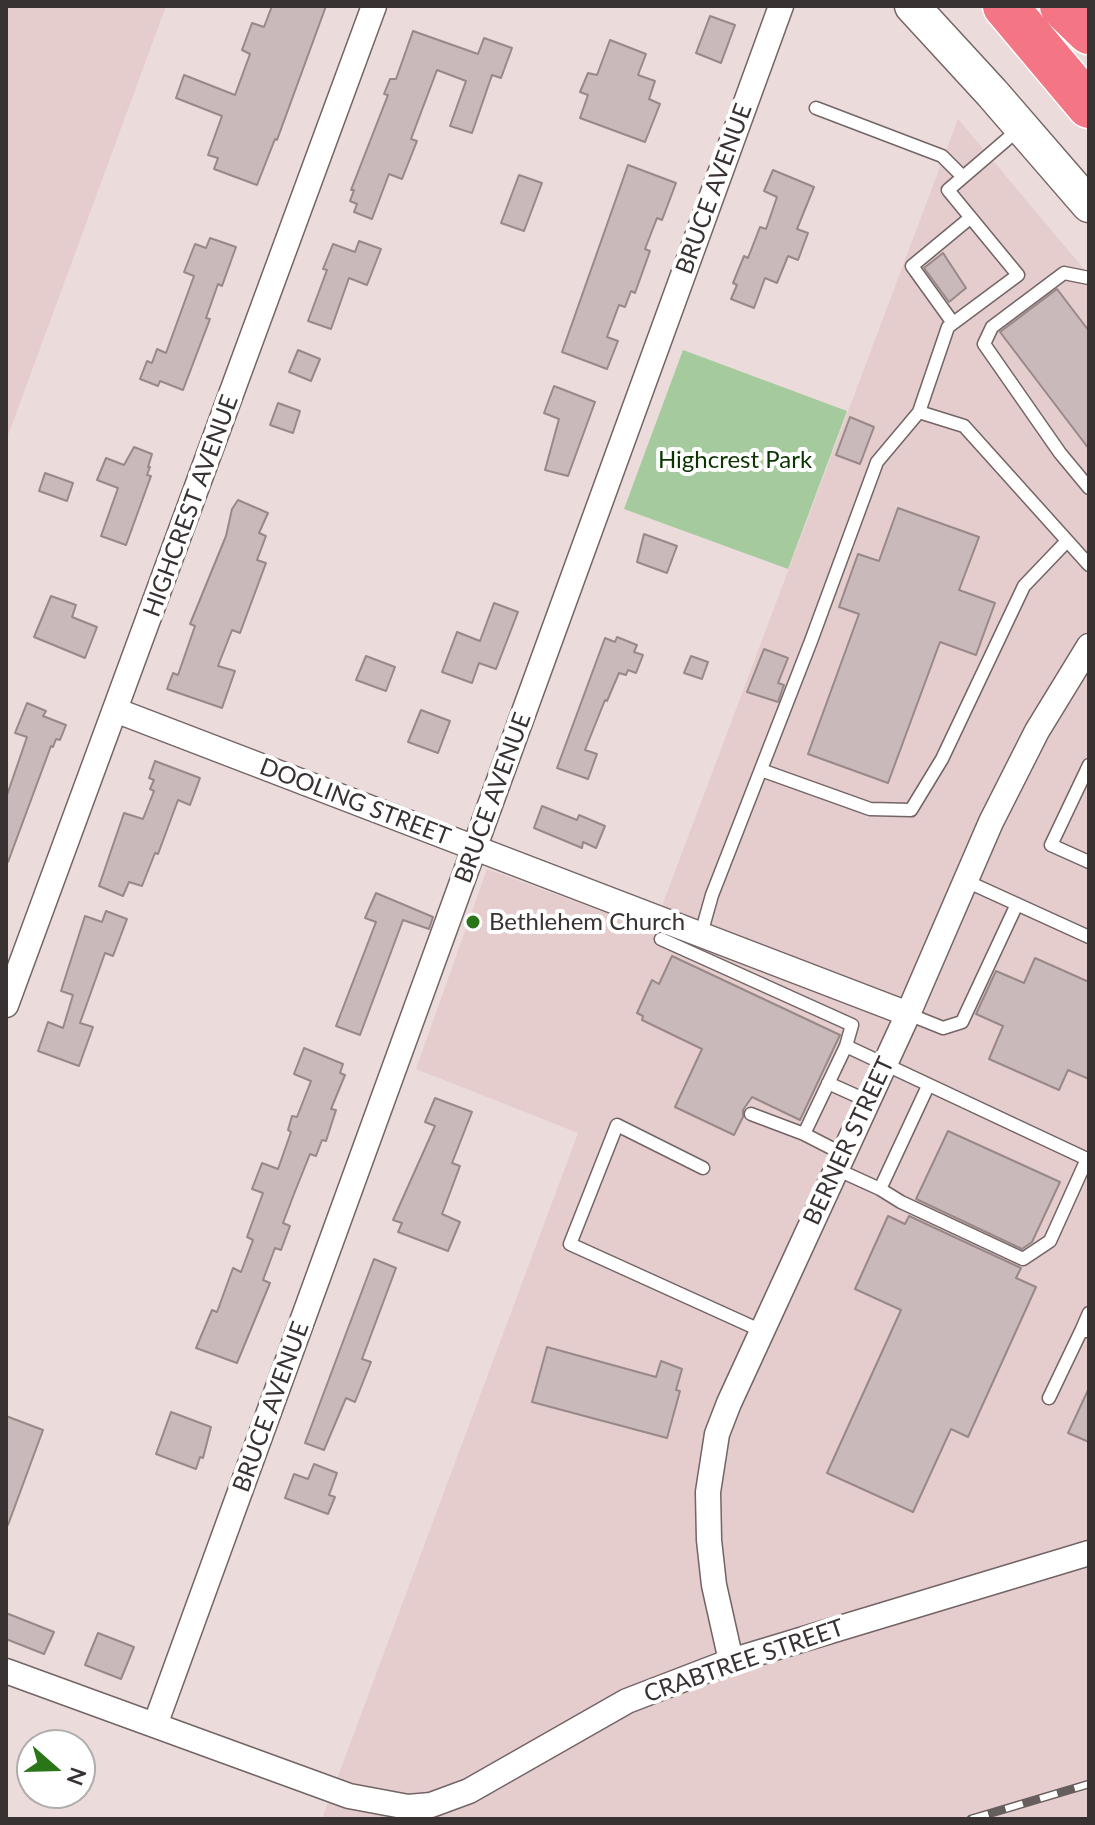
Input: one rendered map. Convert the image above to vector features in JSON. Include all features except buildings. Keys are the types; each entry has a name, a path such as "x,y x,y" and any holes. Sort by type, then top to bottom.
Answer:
{"highway":[{"path":"1005,6 1089,106"},
{"path":"1062,6 1089,32"}],"main road":[{"path":"912,6 1089,205"}],"street":[{"name":"HIGHCREST AVENUE","path":"6,1005 374,6"},
{"name":"BRUCE AVENUE","path":"155,1725 781,6"},
{"name":"BERNER STREET","path":"731,1661 714,1585 708,1492 717,1434 908,1014 991,822 1037,731 1089,648"},
{"name":"DOOLING STREET","path":"115,710 908,1014"},
{"name":"CRABTREE STREET","path":"6,1671 349,1796 408,1807 431,1805 469,1791 627,1701 731,1661 1089,1553"}],"lane":[{"path":"816,108 942,156 963,177"},
{"path":"701,934 712,895 877,462 919,412 948,327 1018,275 948,190 1021,127"},
{"path":"953,323 912,266 970,218"},
{"path":"1089,278 1064,273 992,327 984,344 1089,488"},
{"path":"919,412 964,426 1089,565"},
{"path":"761,770 870,809 911,810 942,759 1024,586 1067,541"},
{"path":"1089,765 1051,845 1089,862"},
{"path":"966,881 1089,937"},
{"path":"908,1014 943,1028 962,1022 1017,904"},
{"path":"661,939 852,1025 846,1046 804,1134"},
{"path":"751,1114 804,1134 901,1202 1023,1259 1050,1241 1087,1159 846,1046"},
{"path":"828,1083 868,1101"},
{"path":"880,1189 928,1086"},
{"path":"703,1168 617,1125 570,1244 762,1331"},
{"path":"1049,1398 1085,1330 1089,1313"}],"shaded area":[{"path":"6,6 166,6 6,441"},
{"path":"958,119 1089,275 1089,1819 322,1819 578,1133 416,1069 487,869 653,930"}],"green space":[{"name":"Highcrest Park","path":"683,350 847,411 788,569 624,509"}],"railway":[{"path":"971,1819 1089,1784"}],"place":[{"name":"Bethlehem Church","path":"473,922"}]}
